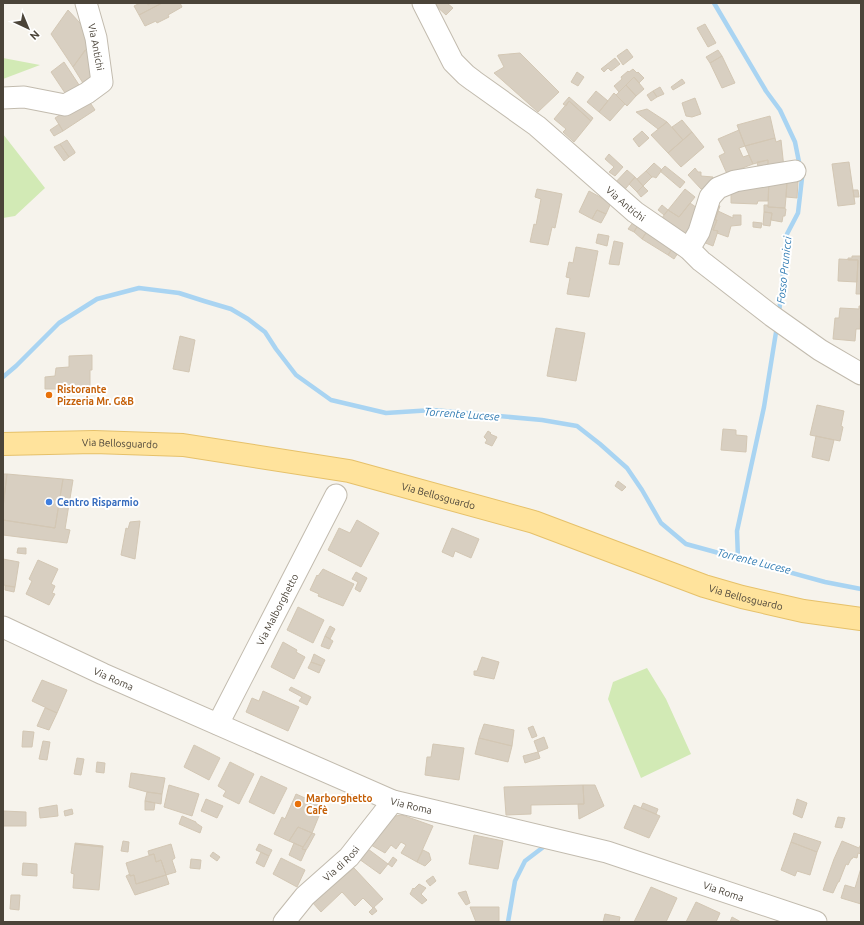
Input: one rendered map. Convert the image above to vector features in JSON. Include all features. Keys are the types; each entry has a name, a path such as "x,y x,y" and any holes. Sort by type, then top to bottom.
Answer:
{"main road":[{"name":"Via Bellosguardo","path":"3,444 94,442 183,445 349,472 534,522 704,586 742,597 803,611 861,619"}],"street":[{"name":"Via Antichi","path":"3,98 24,97 64,105 87,93 102,82 96,38 86,3"},
{"name":"Via Antichi","path":"423,3 453,62 466,76 537,126 636,212 689,249 779,321 820,350 861,374"},
{"path":"689,249 699,232 710,197 718,188 735,181 795,171"},
{"name":"Via Malborghetto","path":"218,724 336,495"},
{"name":"Via Roma","path":"3,627 103,674 393,801 607,852 816,922"},
{"name":"Via di Rosi","path":"284,922 305,896 349,857 393,801"}],"green space":[{"path":"3,58 40,65 3,79"},
{"path":"3,134 45,188 15,216 3,218"},
{"path":"647,668 666,699 691,754 641,778 608,699 613,682"}],"building":[{"path":"140,3 147,3 148,5 151,3 162,3 139,15 134,6"},
{"path":"162,3 180,3 182,7 168,15 169,17 157,23 156,21 145,26 139,15"},
{"path":"437,3 447,3 453,8 446,15 435,5"},
{"path":"68,10 92,36 93,40 73,67 51,34"},
{"path":"705,24 716,43 708,47 697,28"},
{"path":"627,49 633,57 623,65 617,56"},
{"path":"85,50 90,56 94,78 86,88 73,67"},
{"path":"718,50 722,56 710,63 706,57"},
{"path":"520,53 559,92 538,112 494,73 504,67 498,55"},
{"path":"722,56 735,83 722,88 710,63"},
{"path":"615,58 620,64 611,71 608,68 604,72 601,69"},
{"path":"64,62 83,91 69,99 51,72"},
{"path":"633,69 644,78 639,83 634,77 619,92 614,86 622,79 621,77"},
{"path":"577,72 584,77 578,86 571,82"},
{"path":"634,77 644,89 636,96 626,85"},
{"path":"682,79 685,83 673,90 671,87"},
{"path":"626,85 636,96 627,106 616,95"},
{"path":"660,87 664,94 657,97 653,91"},
{"path":"596,91 608,101 599,112 587,102"},
{"path":"653,91 657,97 651,101 647,95"},
{"path":"614,93 625,104 610,121 599,112"},
{"path":"569,97 593,118 591,121 569,101 566,106 563,104"},
{"path":"87,98 95,110 63,131 55,118"},
{"path":"695,98 701,114 692,117 686,116 682,103"},
{"path":"569,101 591,121 574,142 563,132 566,129 554,119"},
{"path":"647,109 667,122 658,129 636,112"},
{"path":"770,116 775,138 745,146 737,125"},
{"path":"682,120 692,132 683,140 672,127"},
{"path":"667,122 683,140 668,153 651,135"},
{"path":"59,124 63,131 54,136 50,130"},
{"path":"739,130 745,146 739,148 743,157 749,155 753,164 727,174 719,156 725,153 718,139"},
{"path":"642,131 649,138 639,147 633,139"},
{"path":"692,132 704,147 681,167 668,153"},
{"path":"775,138 776,142 781,140 784,168 768,170 768,160 753,164 745,146"},
{"path":"67,140 75,152 69,157 60,144"},
{"path":"60,144 69,157 64,161 54,147"},
{"path":"609,154 623,167 615,176 609,172 614,167 605,159"},
{"path":"768,160 768,170 759,171 757,162"},
{"path":"849,162 855,204 838,206 832,164"},
{"path":"654,163 662,170 656,178 652,177 646,171"},
{"path":"665,166 685,182 680,188 660,171"},
{"path":"695,168 698,172 701,172 701,176 713,177 714,187 701,189 688,175"},
{"path":"627,170 635,177 622,193 613,185"},
{"path":"646,171 652,177 643,186 637,179"},
{"path":"635,177 643,186 637,192 629,184"},
{"path":"769,180 787,181 785,208 768,207"},
{"path":"769,180 768,201 758,201 757,204 731,203 731,187"},
{"path":"787,181 798,182 797,198 786,197"},
{"path":"643,186 648,191 641,197 637,192"},
{"path":"537,189 562,194 555,228 552,227 548,245 530,242 534,224 536,225 541,199 535,197"},
{"path":"685,189 695,197 679,217 668,210"},
{"path":"853,190 858,190 859,197 854,197"},
{"path":"589,191 611,203 606,214 597,210 592,219 579,212"},
{"path":"711,202 720,206 713,230 718,231 713,246 698,240"},
{"path":"690,203 703,212 687,244 658,223 668,210 679,217"},
{"path":"662,205 668,210 664,215 658,210"},
{"path":"764,205 768,205 768,207 785,208 785,216 783,216 782,222 771,220 772,213 764,212"},
{"path":"597,210 606,214 601,223 592,219"},
{"path":"718,211 733,218 733,215 741,215 741,225 731,226 728,237 717,233 718,231 713,230 717,220 715,220"},
{"path":"764,212 772,213 770,226 763,225"},
{"path":"634,221 639,223 634,232 628,229"},
{"path":"753,222 762,223 761,228 753,227"},
{"path":"639,223 649,228 642,239 634,232"},
{"path":"649,228 676,243 668,255 642,239"},
{"path":"598,234 609,236 607,246 596,243"},
{"path":"614,241 623,243 619,265 609,264"},
{"path":"576,247 598,251 589,297 567,294 570,278 566,277 569,262 573,263"},
{"path":"672,249 678,253 674,259 668,255"},
{"path":"852,256 861,256 861,294 856,294 858,260 848,260 848,258 852,258"},
{"path":"839,259 858,260 857,282 838,281"},
{"path":"859,306 861,306 860,329 856,329 855,341 833,339 835,318 839,318 840,308 859,309"},
{"path":"556,328 585,333 576,381 547,376"},
{"path":"180,336 195,340 189,372 173,369"},
{"path":"92,355 90,389 45,389 45,377 55,376 56,368 69,367 69,356"},
{"path":"817,405 844,411 840,441 810,435"},
{"path":"723,429 736,430 736,435 747,436 746,452 721,450"},
{"path":"488,431 491,433 490,434 497,437 492,446 485,443 487,440 484,437"},
{"path":"816,436 834,440 829,461 812,457"},
{"path":"3,474 7,474 3,507"},
{"path":"7,474 63,479 55,528 3,520"},
{"path":"63,479 73,480 65,529 70,530 67,543 3,535 3,520 55,528"},
{"path":"618,481 626,487 622,491 615,486"},
{"path":"357,520 379,533 361,567 328,550 339,528 350,533"},
{"path":"140,521 135,559 121,555 126,528 128,529 130,522"},
{"path":"452,528 479,539 471,558 455,551 453,557 442,552"},
{"path":"18,548 26,548 26,554 17,553"},
{"path":"3,559 19,562 15,587 3,585"},
{"path":"38,560 58,569 51,584 55,586 52,593 55,594 49,605 26,594 32,581 29,579"},
{"path":"323,569 354,584 343,606 318,596 319,594 310,590 317,575 318,576"},
{"path":"356,572 367,578 360,592 355,589 358,582 352,579"},
{"path":"5,586 15,587 14,592 5,590"},
{"path":"298,607 324,620 313,643 287,630"},
{"path":"330,626 335,629 330,639 325,636"},
{"path":"325,636 333,641 329,649 321,646"},
{"path":"283,642 297,650 296,652 305,657 294,679 271,667"},
{"path":"314,654 325,660 322,666 311,662"},
{"path":"482,657 499,662 494,679 474,675 474,671 477,671"},
{"path":"311,662 322,666 319,673 308,668"},
{"path":"42,680 67,690 57,713 32,701"},
{"path":"291,687 311,697 307,705 299,701 302,697 289,690"},
{"path":"263,691 299,707 288,731 246,712 252,698 259,701"},
{"path":"45,708 57,713 49,730 37,726"},
{"path":"484,724 514,730 512,746 479,738"},
{"path":"533,726 537,736 532,738 528,728"},
{"path":"23,731 34,732 32,747 22,747"},
{"path":"544,737 548,748 538,752 534,741"},
{"path":"479,738 512,746 508,762 475,754"},
{"path":"43,741 50,742 47,760 39,759"},
{"path":"433,744 464,748 459,780 425,775 427,757 431,757"},
{"path":"194,745 220,758 209,780 184,767"},
{"path":"538,752 540,758 525,763 523,756"},
{"path":"77,758 84,759 81,775 74,774"},
{"path":"97,762 105,763 104,773 96,772"},
{"path":"230,762 254,774 239,804 223,796 226,791 218,786"},
{"path":"131,773 165,778 162,794 129,787"},
{"path":"261,776 287,788 274,814 249,802"},
{"path":"169,785 199,794 192,816 164,807"},
{"path":"583,785 595,785 604,806 579,819 578,804 584,804"},
{"path":"583,785 584,804 531,805 531,814 506,815 504,787"},
{"path":"147,792 162,794 161,804 145,801"},
{"path":"296,794 323,806 312,833 298,827 289,841 274,834 282,817 285,819"},
{"path":"206,799 223,806 217,818 201,811"},
{"path":"797,799 807,803 802,818 793,814"},
{"path":"145,801 155,803 154,810 145,810"},
{"path":"643,803 658,809 656,814 641,808"},
{"path":"57,805 58,816 40,818 39,808"},
{"path":"634,805 660,816 649,838 624,828"},
{"path":"72,809 73,814 65,816 64,811"},
{"path":"3,811 26,812 26,826 3,826"},
{"path":"402,815 433,826 417,862 401,853 406,845 401,842 396,849 391,845 385,853 371,845 395,816"},
{"path":"182,816 196,822 202,827 200,833 179,824"},
{"path":"838,817 845,818 842,828 835,827"},
{"path":"298,827 312,833 303,847 289,841"},
{"path":"312,833 315,834 308,847 306,850 302,849"},
{"path":"794,833 821,842 817,852 791,842"},
{"path":"474,835 503,841 498,869 469,864"},
{"path":"123,841 129,842 128,852 121,851"},
{"path":"842,841 859,848 861,844 861,854 858,853 857,858 853,857 848,865 846,864 833,893 823,890"},
{"path":"791,842 817,852 810,875 797,871 795,876 781,870"},
{"path":"294,843 306,850 301,861 289,855"},
{"path":"75,844 103,846 103,847"},
{"path":"75,844 103,847 99,890 73,888 74,874 71,873"},
{"path":"171,844 175,858 172,860 176,872 166,875 161,860 156,862 154,854 149,855 148,851"},
{"path":"259,844 272,850 269,856 256,850"},
{"path":"368,849 388,864 380,874 359,859"},
{"path":"423,850 429,853 431,860 425,866 417,862"},
{"path":"213,852 220,857 217,861 210,856"},
{"path":"261,852 269,856 264,867 256,863"},
{"path":"154,854 156,862 161,860 166,875 136,884 134,875 130,876 126,863"},
{"path":"393,857 397,860 392,867 388,864"},
{"path":"281,858 305,870 297,887 273,874"},
{"path":"191,859 201,860 200,869 190,868"},
{"path":"23,863 37,864 37,876 22,875"},
{"path":"354,868 383,899 373,908 363,898 355,906 342,892 321,912 312,902"},
{"path":"861,868 861,904 841,898 845,885 855,888"},
{"path":"130,874 130,876 134,875 136,884 166,875 169,884 135,895 126,876"},
{"path":"433,876 436,881 430,886 426,881"},
{"path":"419,884 426,888 421,894 427,900 422,904 410,894 413,888 414,889"},
{"path":"651,887 677,898 666,922 634,922"},
{"path":"466,891 470,903 466,905 458,893"},
{"path":"11,895 20,895 19,910 10,909"},
{"path":"696,902 720,913 716,922 686,922"},
{"path":"374,907 377,911 372,915 369,912"},
{"path":"470,907 499,907 499,922 476,922"},
{"path":"605,914 620,917 619,922 603,922"},
{"path":"732,917 741,922 730,922"}],"waterway":[{"name":"Fosso Prunicci","path":"714,3 766,91 780,110 795,142 800,167"},
{"name":"Fosso Prunicci","path":"779,313 787,234 798,213 802,178 801,174"},
{"name":"Torrente Lucese","path":"3,377 59,323 97,299 139,288 179,293 231,309 248,319 265,332 296,375 331,400 386,413 433,410 542,420 577,426 627,468 661,523 686,544 825,582 861,589"},
{"name":"Fosso Prunicci","path":"738,559 737,531 764,407 777,326"},
{"path":"508,922 515,881 525,861 546,845"}],"place":[{"name":"Ristorante Pizzeria Mr. G&B","path":"49,395"},
{"name":"Centro Risparmio","path":"49,502"},
{"name":"Marborghetto Cafè","path":"298,804"}]}
